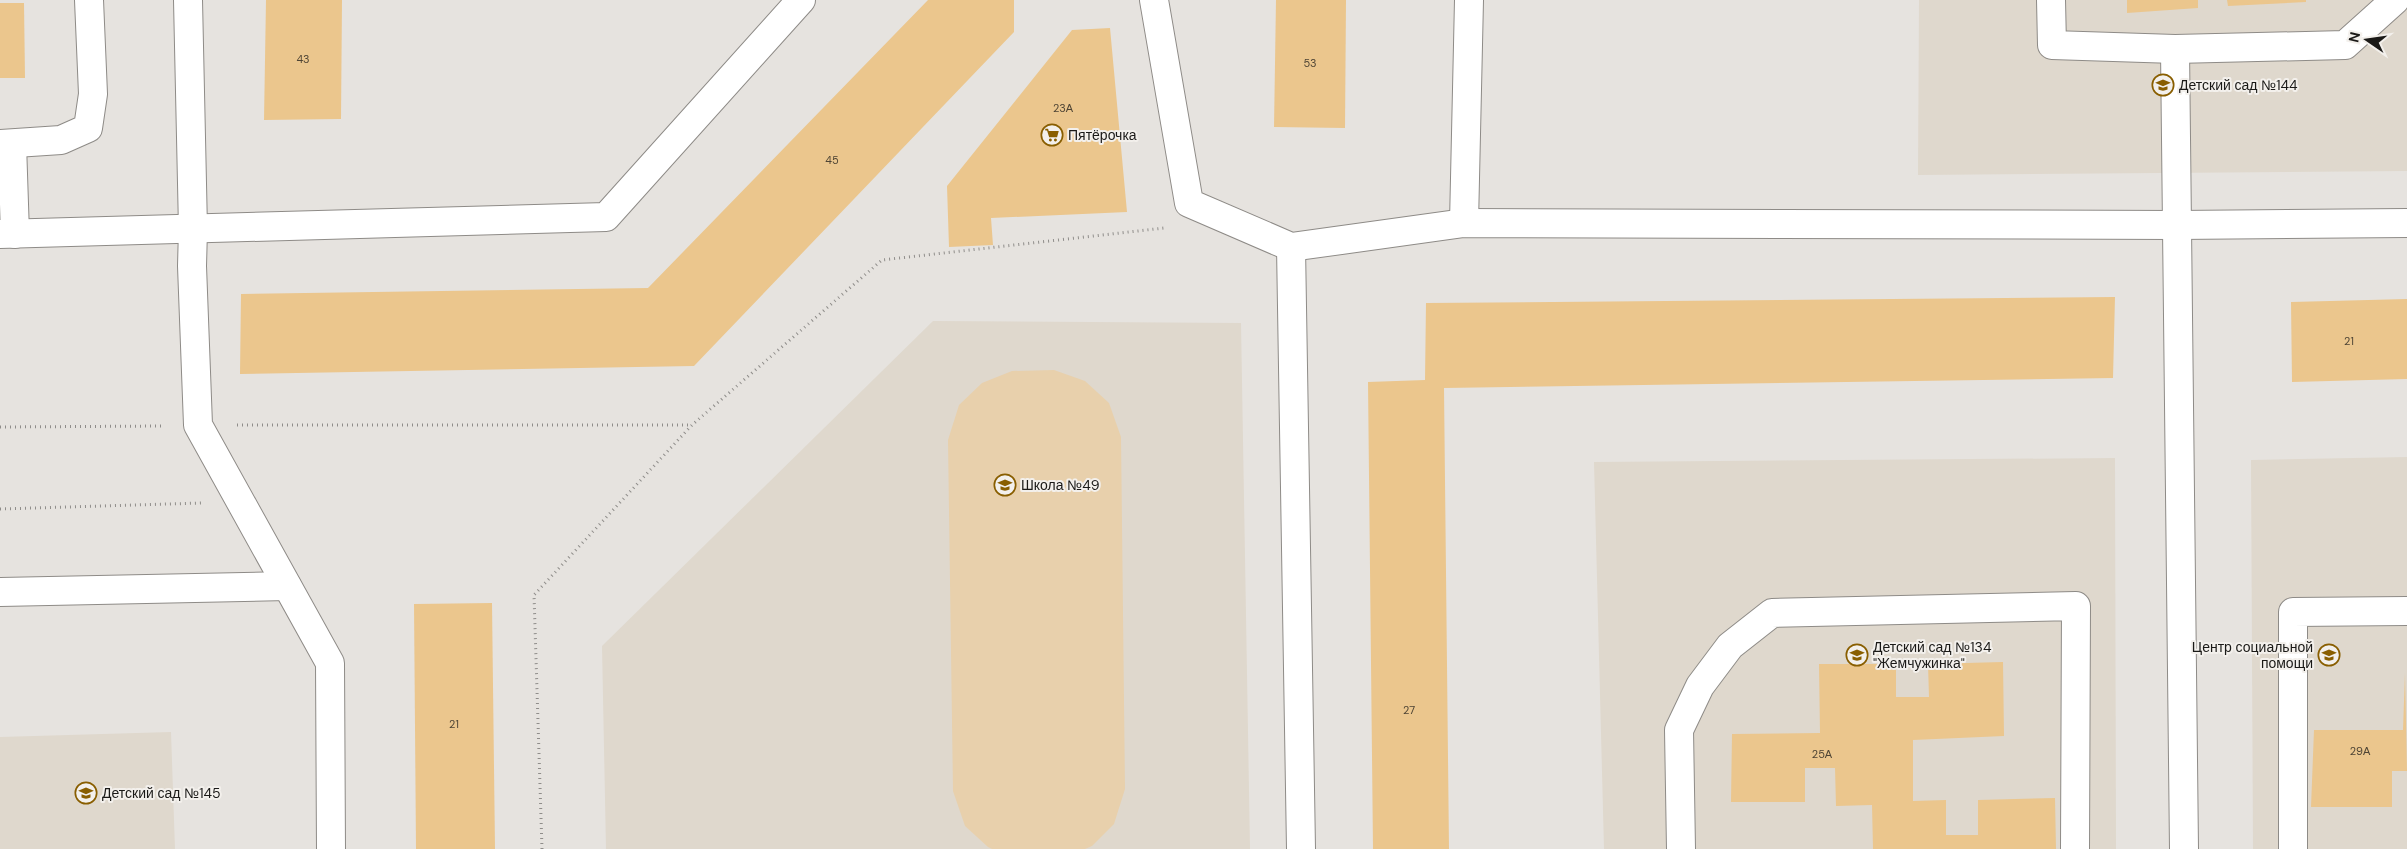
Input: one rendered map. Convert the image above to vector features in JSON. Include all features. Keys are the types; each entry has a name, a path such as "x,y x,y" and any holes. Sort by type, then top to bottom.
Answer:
{"lane":[{"path":"89,0 92,94 88,128 61,140 6,144 8,234 606,217 801,0"},
{"path":"188,0 193,229 192,266 198,425 330,662 331,849"},
{"path":"1154,0 1189,203 1291,247 1464,223 2177,225 2407,223"},
{"path":"1464,223 1469,0"},
{"path":"2051,0 2052,45 2175,49 2345,45 2395,0"},
{"path":"2175,49 2184,849"},
{"path":"1291,247 1301,849"},
{"path":"0,592 287,586"},
{"path":"1681,849 1679,730 1700,686 1730,646 1772,613 2076,606 2075,849"},
{"path":"2293,849 2293,612 2407,611"}],"path":[{"path":"542,849 534,595 692,425 882,260 1172,227"},
{"path":"0,427 692,425"},
{"path":"0,509 240,501"}],"shaded area":[{"name":"Детский сад №144","path":"1919,0 2407,0 2407,171 1918,175"},
{"name":"Школа №49","path":"933,321 1241,323 1250,849 606,849 602,646"},
{"path":"1054,370 1085,381 1109,403 1121,437 1125,789 1114,824 1092,846 1085,849 992,849 965,826 953,791 948,440 959,405 982,383 1012,371"},
{"name":"Центр социальной помощи","path":"2407,457 2407,849 2253,849 2251,460"},
{"name":"Детский сад №134 \"Жемчужинка\"","path":"2115,458 2116,849 1604,849 1594,462"},
{"name":"Детский сад №145","path":"171,732 175,849 0,849 0,737"}],"building":[{"path":"266,0 342,0 341,119 264,120"},
{"path":"928,0 1014,0 1014,32 694,366 240,374 241,294 648,288"},
{"path":"1276,0 1346,0 1345,128 1274,127"},
{"path":"2127,0 2198,0 2198,8 2127,13"},
{"path":"2227,0 2306,0 2306,2 2228,6"},
{"path":"0,3 24,3 25,78 0,78"},
{"path":"1110,28 1127,212 991,218 993,245 949,247 947,186 1072,30"},
{"path":"2115,297 2113,378 1444,388 1449,849 1373,849 1368,382 1425,380 1426,303"},
{"path":"2407,299 2407,379 2292,382 2291,302"},
{"path":"492,603 495,849 416,849 414,604"},
{"path":"2003,662 2004,736 1913,740 1913,801 1946,800 1946,835 1978,835 1978,800 2055,798 2056,849 1873,849 1872,805 1836,806 1835,768 1805,768 1805,802 1731,802 1732,734 1820,733 1819,664 1896,664 1896,697 1929,697 1928,664"},
{"path":"2405,673 2407,771 2392,771 2392,807 2311,807 2314,730 2403,730"}],"place":[{"name":"Детский сад №144","path":"2163,85"},
{"name":"Пятёрочка","path":"1052,135"},
{"name":"Школа №49","path":"1005,485"},
{"name":"Детский сад №134 \"Жемчужинка\"","path":"1857,655"},
{"name":"Центр социальной помощи","path":"2329,655"},
{"name":"Детский сад №145","path":"86,793"}]}
